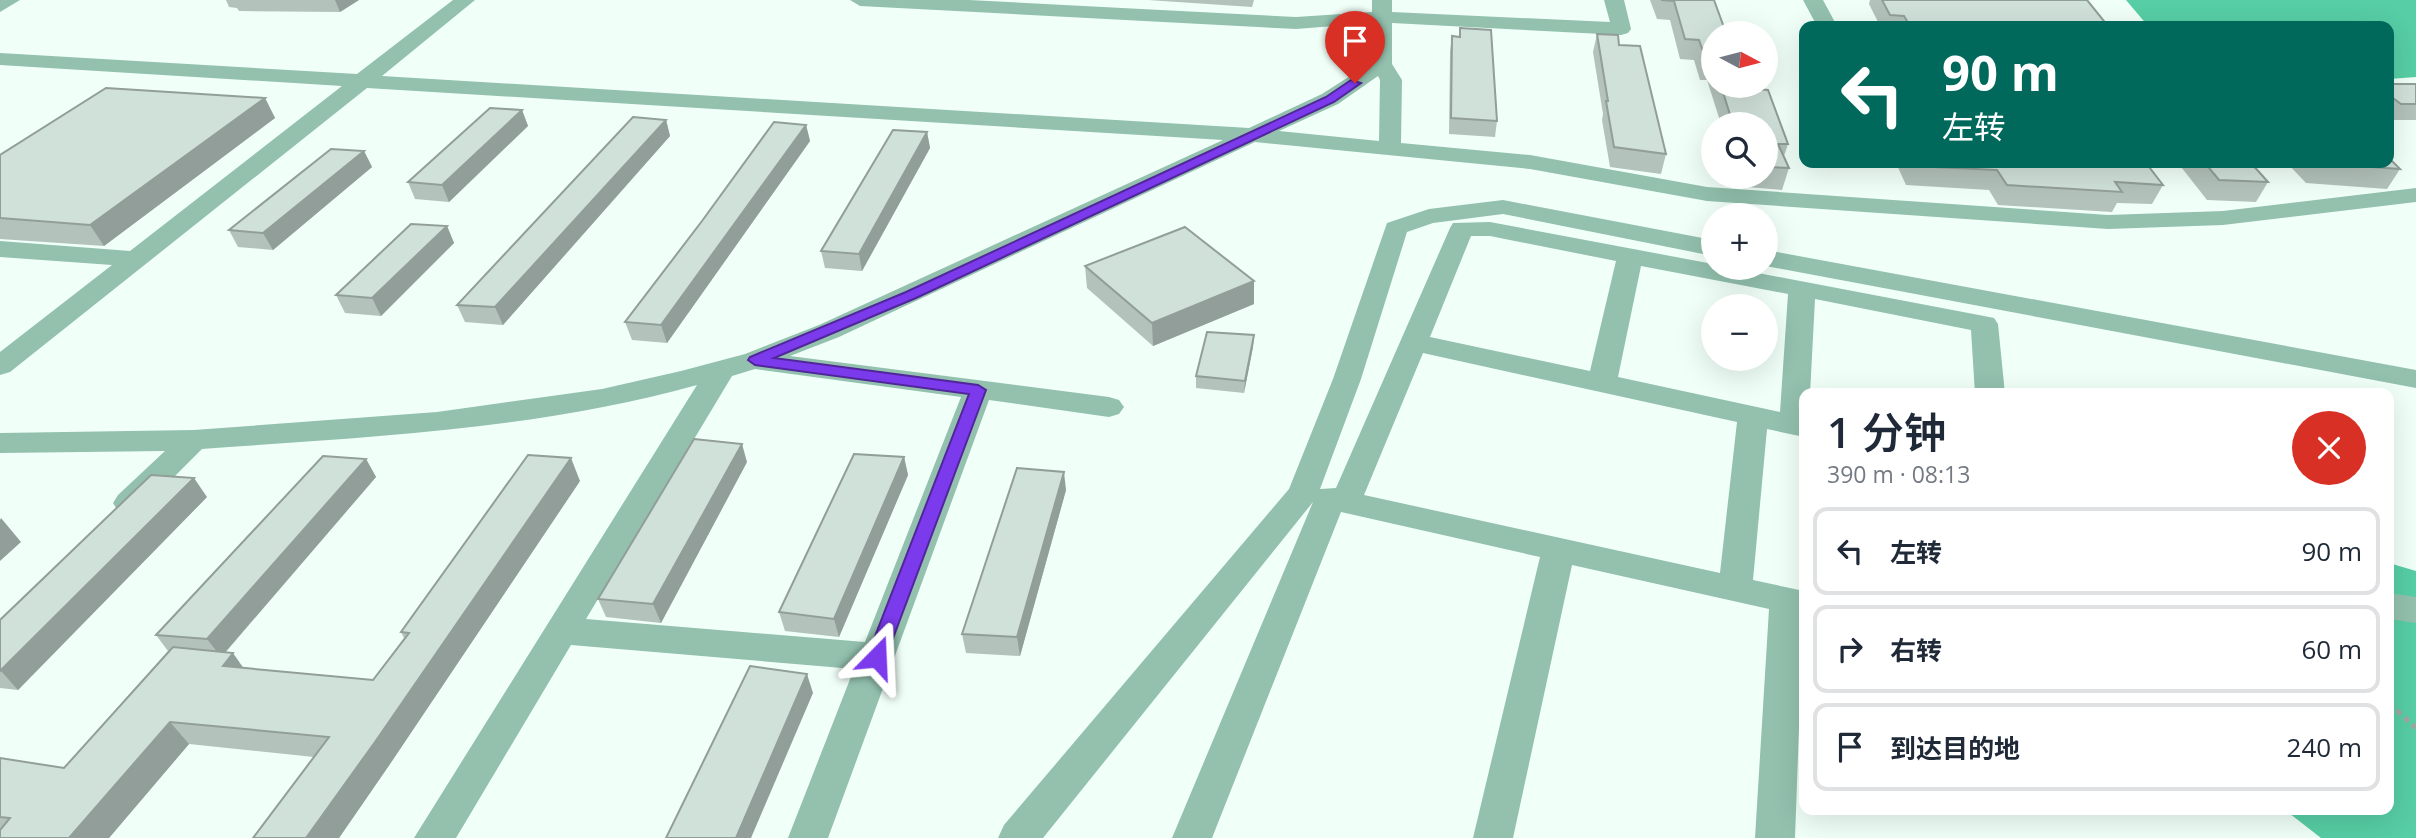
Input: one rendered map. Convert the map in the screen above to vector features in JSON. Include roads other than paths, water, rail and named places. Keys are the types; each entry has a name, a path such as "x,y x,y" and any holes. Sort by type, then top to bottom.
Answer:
{"street":[{"path":"0,6 10,0"},
{"path":"0,366 465,0"},
{"path":"860,0 1296,23 1381,8 1621,29 1614,0"},
{"path":"1814,0 1824,21"},
{"path":"1381,8 1382,64 1391,80 1390,149"},
{"path":"0,59 1251,135 1530,162 1707,194 2108,222 2222,218 2416,195"},
{"path":"0,443 194,440 451,421 603,398 722,370 755,360 900,300 1330,99 1382,64"},
{"path":"1018,838 1326,498 1347,379 1396,228 1429,215 1503,207 1701,246"},
{"path":"1192,838 1326,498 1414,342 1462,228 1490,229 1984,324 1989,388"},
{"path":"0,249 134,260"},
{"path":"1602,383 1630,256"},
{"path":"1778,260 2416,380"},
{"path":"1800,388 1802,289"},
{"path":"1414,342 1799,426"},
{"path":"755,360 1109,407"},
{"path":"434,838 722,370"},
{"path":"808,838 978,390"},
{"path":"1735,589 1753,416"},
{"path":"107,524 194,440"},
{"path":"1326,498 1795,602 1775,838"},
{"path":"1493,838 1559,548"},
{"path":"2394,607 2416,610"},
{"path":"561,631 877,657"}]}
